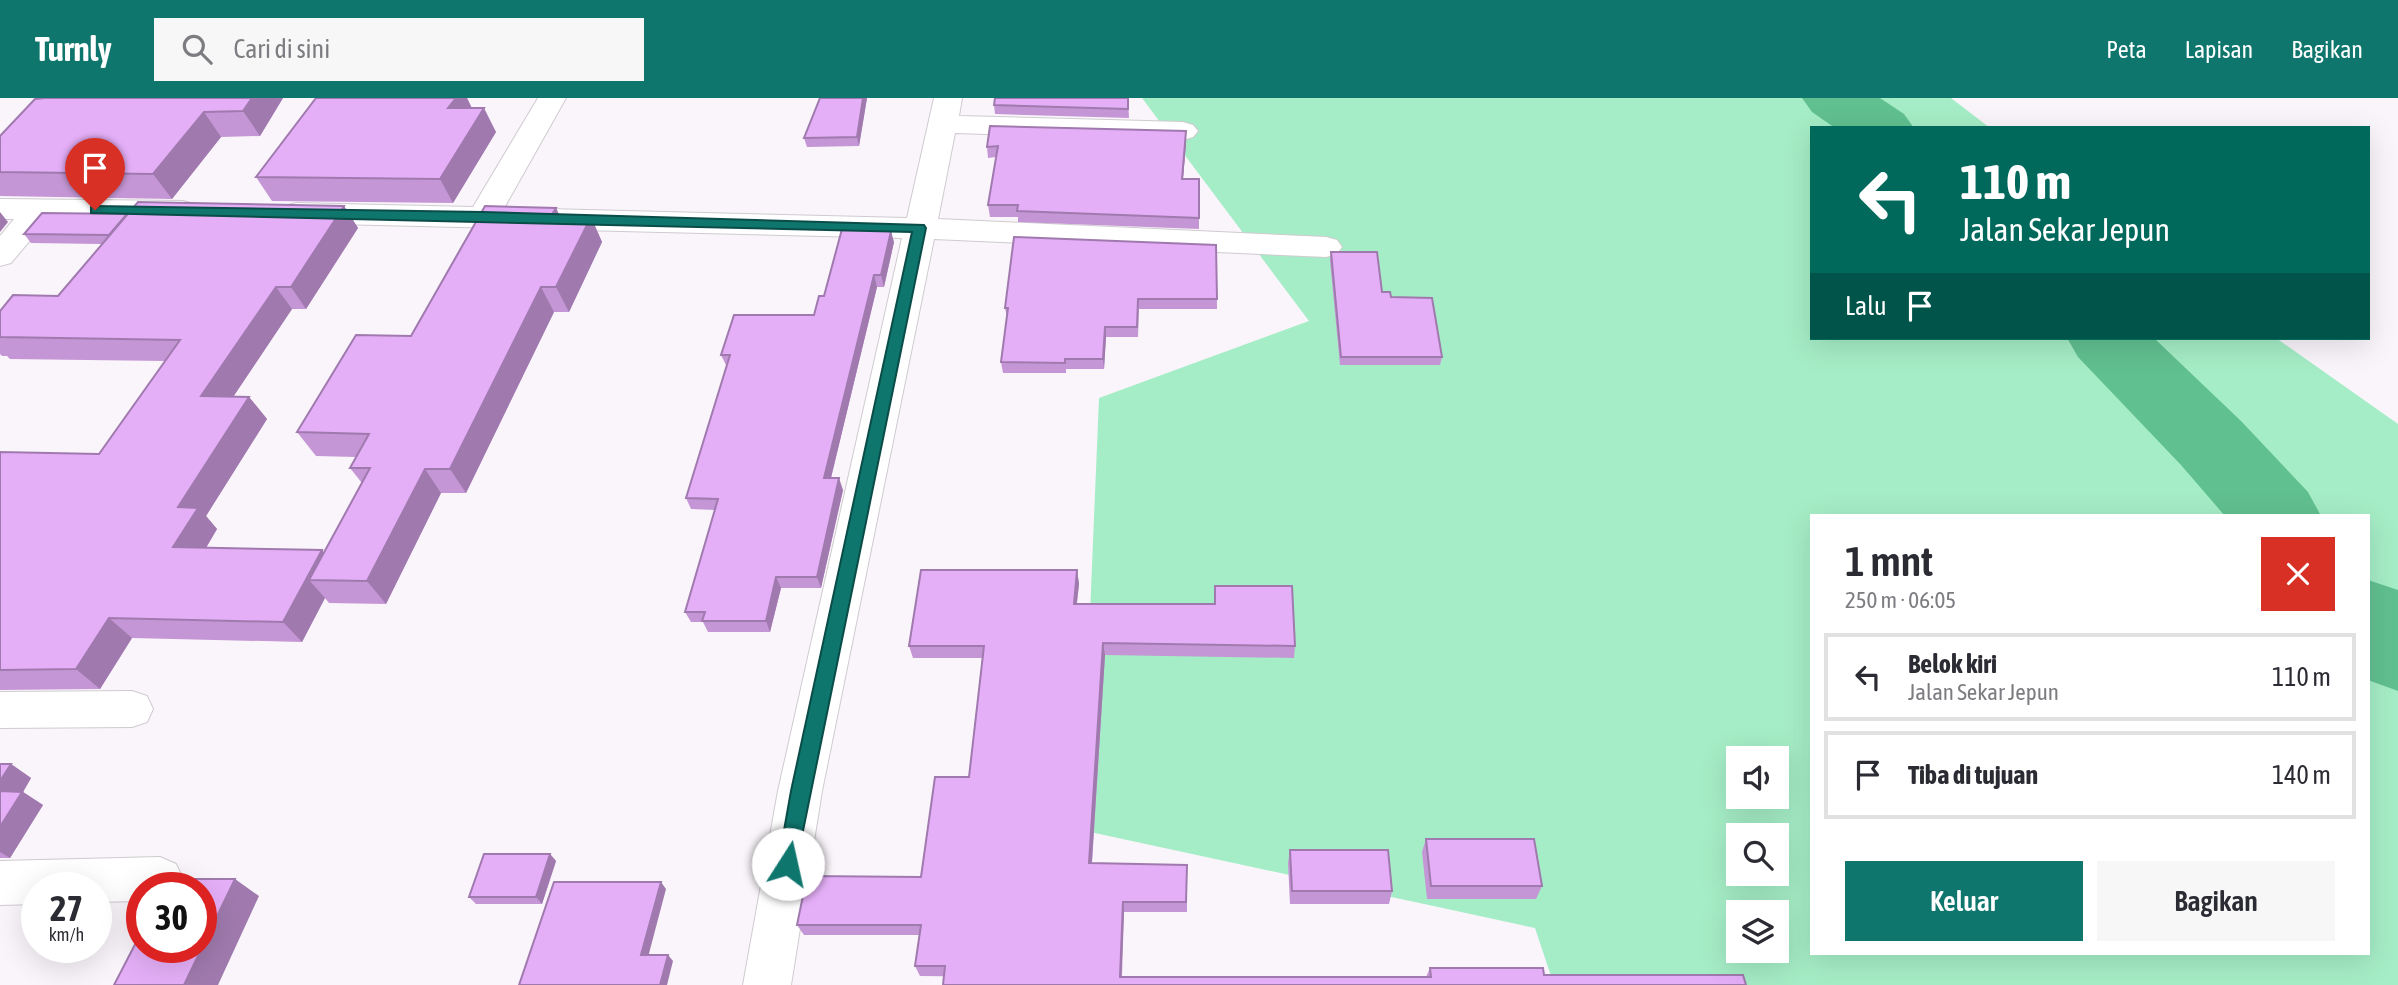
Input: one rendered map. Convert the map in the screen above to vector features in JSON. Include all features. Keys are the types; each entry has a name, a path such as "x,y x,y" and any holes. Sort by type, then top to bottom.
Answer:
{"street":[{"path":"483,216 552,98"},
{"path":"767,985 800,791 945,111 1183,131"},
{"path":"0,209 206,212"},
{"path":"0,256 40,209"},
{"path":"262,213 919,228 1326,247"},
{"path":"0,710 132,709"},
{"path":"0,883 126,880"}],"green space":[{"path":"1142,98 1951,98 1987,126 1810,126 1810,340 2279,340 2398,424 2398,985 1554,985 1535,928 1081,830 1099,398 1309,321"}],"building":[{"path":"252,98 243,111 204,112 153,174 0,172 0,136 35,99"},
{"path":"316,98 456,98 448,108 484,108 440,179 256,177"},
{"path":"820,98 863,98 857,137 804,138"},
{"path":"995,98 1128,98 1128,109 994,105"},
{"path":"990,126 1186,131 1182,179 1199,179 1199,218 1017,211 1018,205 988,205 998,146 987,147"},
{"path":"138,202 344,206 291,287 276,287 201,396 249,397 178,507 198,508 173,547 322,550 283,622 109,618 76,669 0,670 0,452 99,454 180,340 0,337 0,311 13,295 58,296"},
{"path":"485,206 556,208 551,216 591,217 556,287 541,287 450,469 425,469 367,581 309,580 370,468 350,468 369,434 297,432 356,335 411,336"},
{"path":"42,213 127,214 109,235 24,234"},
{"path":"842,229 891,231 881,275 874,275 824,478 839,478 817,577 776,577 766,621 702,621 705,612 685,612 718,499 686,498 730,355 721,355 734,315 814,315 819,296 824,296"},
{"path":"1014,237 1216,245 1217,299 1138,299 1137,327 1105,327 1103,359 1065,359 1065,363 1001,362"},
{"path":"1331,252 1377,252 1382,292 1390,292 1391,297 1432,298 1442,357 1341,357"},
{"path":"921,570 1077,570 1074,604 1215,604 1215,586 1292,586 1295,646 1103,643 1089,863 1187,865 1186,902 1123,902 1120,977 1431,977 1430,968 1543,968 1544,975 1743,975 1746,985 943,985 945,966 915,966 921,925 797,925 807,876 921,877 935,777 969,777 984,646 909,646"},
{"path":"0,764 11,764 0,781"},
{"path":"0,791 22,792 0,827"},
{"path":"1426,839 1534,839 1542,886 1431,886"},
{"path":"1290,850 1388,850 1392,891 1292,891"},
{"path":"484,854 550,854 536,897 469,897"},
{"path":"217,879 235,879 217,916"},
{"path":"554,882 661,882 641,955 668,955 660,985 519,985"},
{"path":"126,962 195,963 184,985 114,985"}],"waterway":[{"path":"1835,98 1877,126"},
{"path":"2108,340 2211,443 2275,514"},
{"path":"2370,620 2398,651"}],"route":[{"path":"95,210 483,216 919,228 800,791 788,864"}]}
